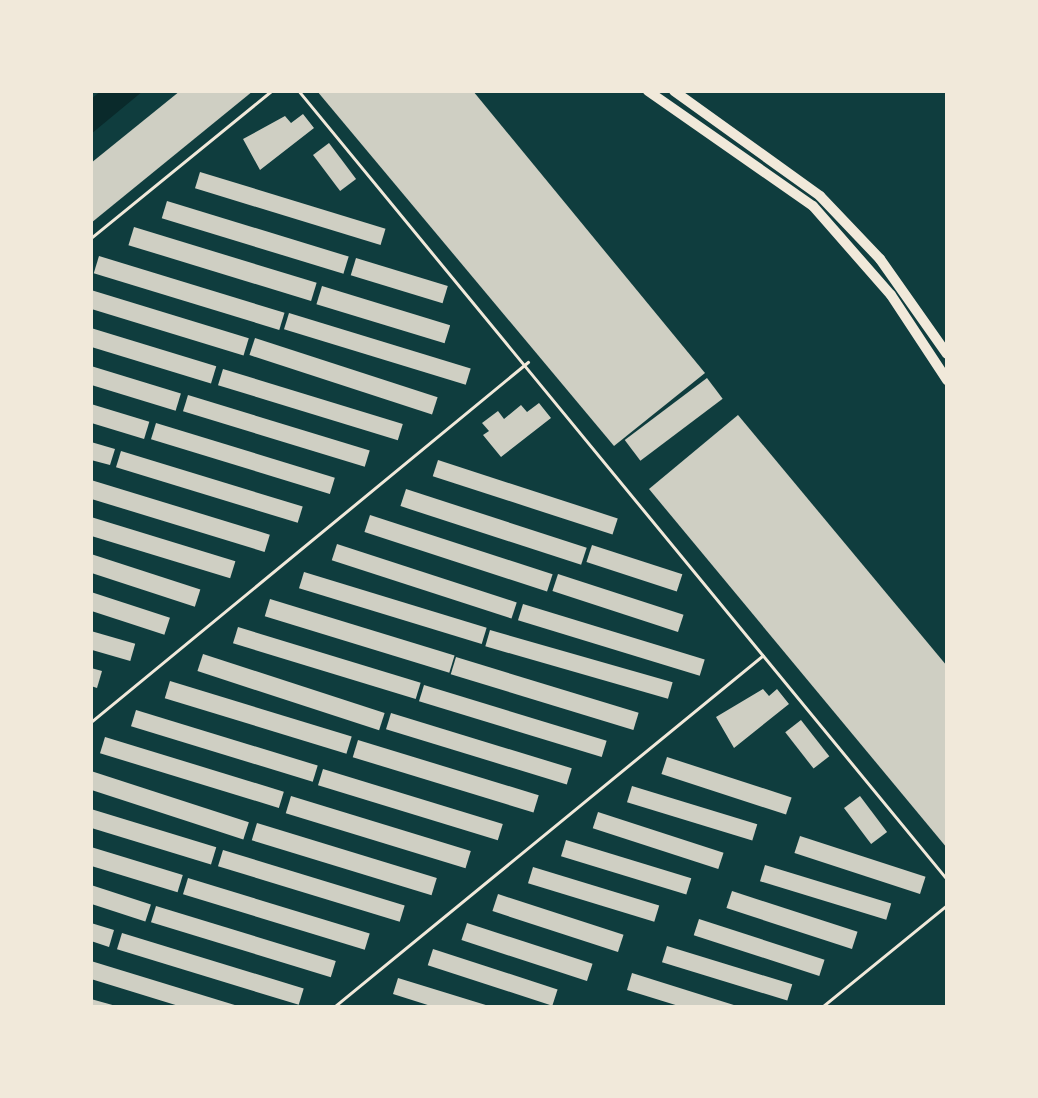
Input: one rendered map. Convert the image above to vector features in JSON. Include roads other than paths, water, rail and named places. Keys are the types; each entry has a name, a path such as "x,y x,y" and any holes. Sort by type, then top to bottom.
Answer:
{"highway":[{"path":"648,91 813,206 891,295 947,380"},
{"path":"674,91 820,196 880,259 947,354"}],"lane":[{"path":"91,238 271,91"},
{"path":"299,91 528,362 762,656 947,878"},
{"path":"91,722 528,362"},
{"path":"334,1007 762,656"},
{"path":"822,1007 947,905"}],"water":[{"path":"101,91 143,91 91,134 91,99"}]}
